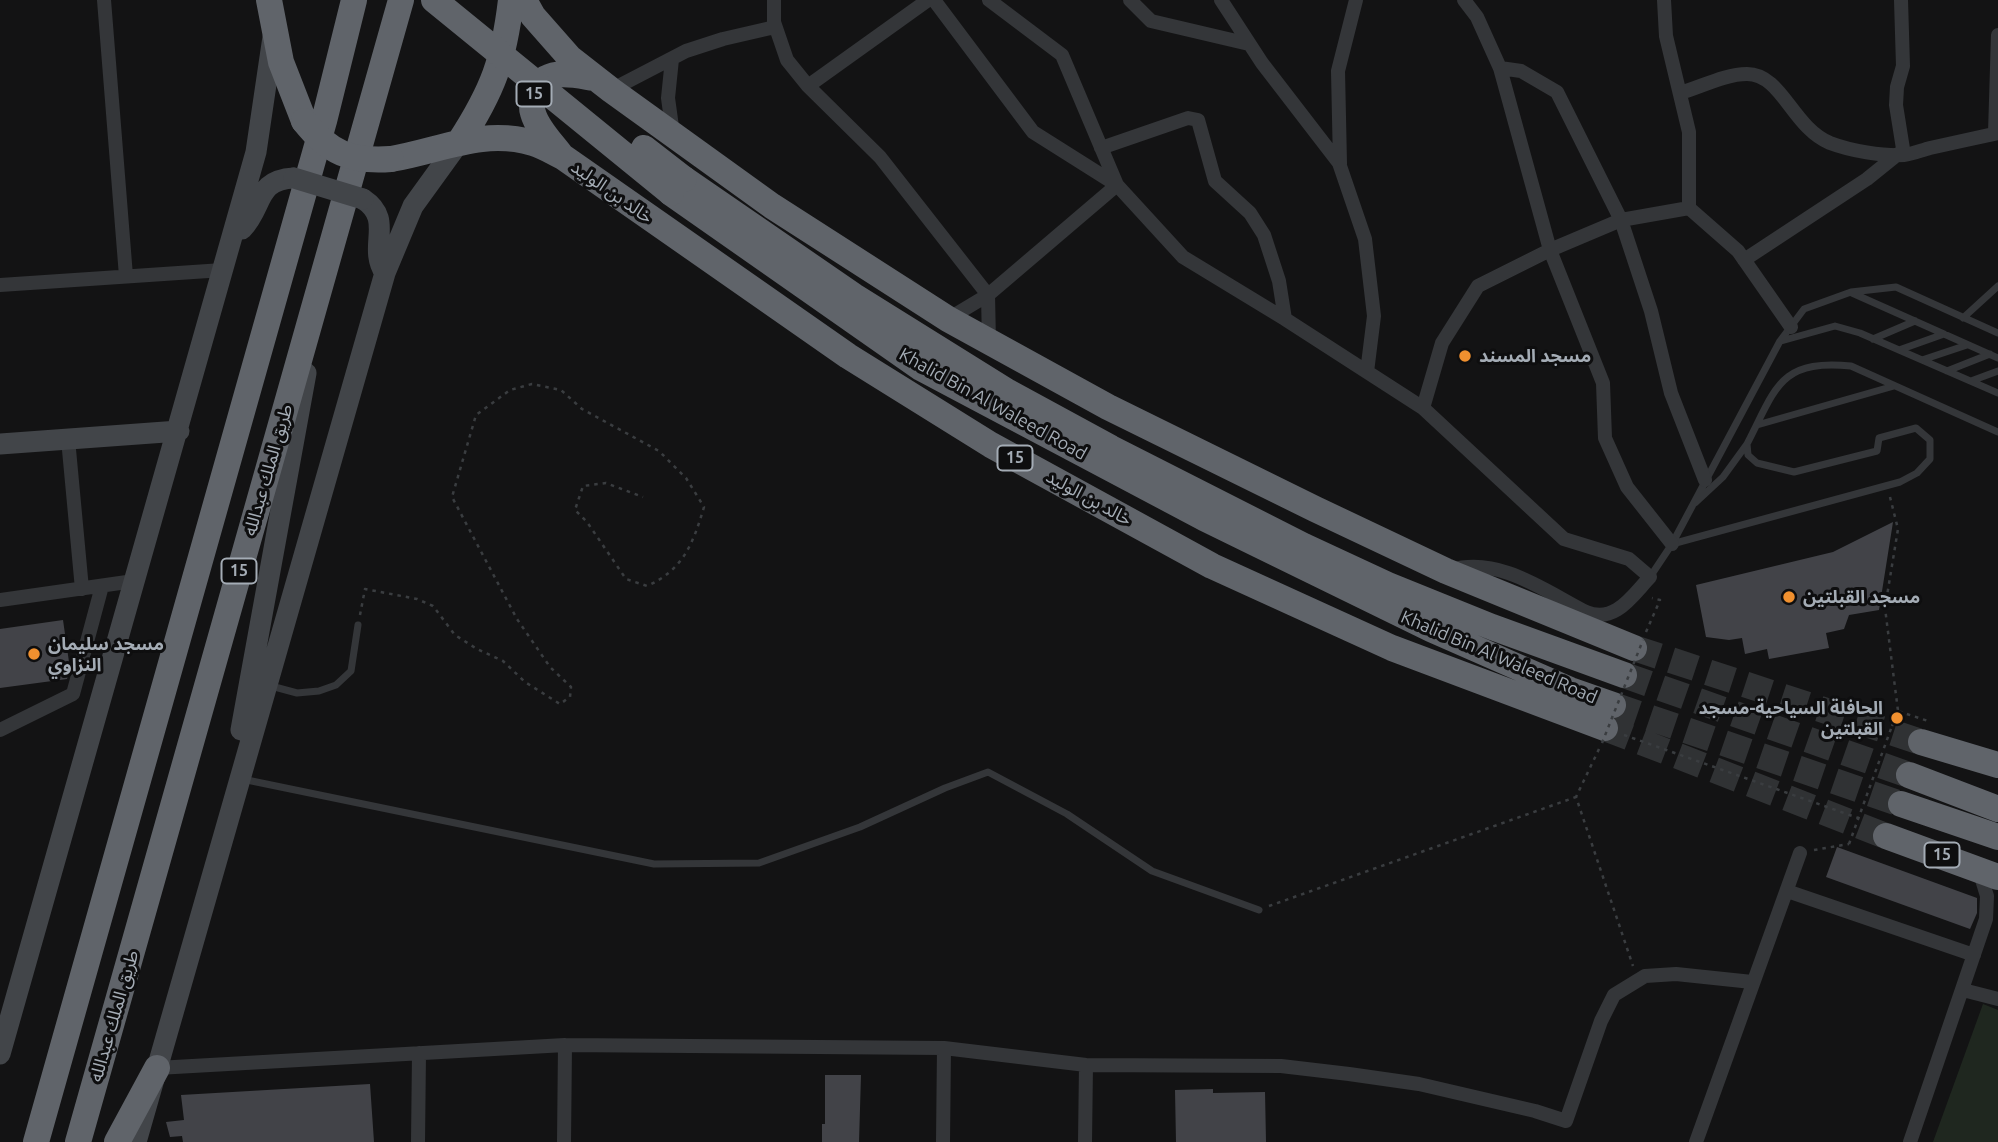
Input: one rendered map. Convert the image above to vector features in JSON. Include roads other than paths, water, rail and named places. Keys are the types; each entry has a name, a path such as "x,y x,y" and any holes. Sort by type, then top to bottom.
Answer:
{"highway":[{"name":"خالد بن الوليد","path":"269,0 273,32 284,72 304,121 320,141 342,153 366,159 391,159 422,154 460,141 504,137 535,143 563,157 848,356 991,445 1131,522 1212,566 1392,648 1606,725"},
{"name":"15","path":"36,1142 321,134 354,0"},
{"name":"طريق الملك عبدالله","path":"78,1142 401,0"},
{"name":"Khalid Bin Al Waleed Road","path":"434,0 677,186 933,374 1204,518 1419,624 1570,690 1606,725"},
{"name":"Khalid Bin Al Waleed Road","path":"461,0 572,92 677,186 1008,392 1292,540 1492,627 1624,675"},
{"name":"15","path":"460,141 483,105 497,75 511,0"},
{"name":"15","path":"524,0 533,16 560,48 603,84 772,206 948,319 1108,407 1446,571 1638,644"},
{"name":"15","path":"563,157 533,114 532,99 536,89 547,77 565,73 603,84"},
{"path":"1921,742 1998,765"},
{"path":"1909,775 1998,809"},
{"path":"1901,804 1998,837"},
{"name":"15","path":"1886,836 1931,850 1988,874"},
{"path":"117,1142 157,1068"}],"main road":[{"path":"0,1055 256,152 273,32"},
{"path":"136,1142 384,273 414,206 460,141"},
{"path":"233,237 247,225 265,188 278,180 294,178 363,199 374,208 380,221 377,254 384,273"},
{"path":"219,856 325,270"},
{"path":"0,444 179,431"}],"street":[{"path":"104,0 126,276"},
{"path":"774,0 775,27 787,60 808,86 880,157 988,295 989,342"},
{"path":"808,86 928,0"},
{"path":"934,0 1033,132 1117,186 1182,257 1285,319 1423,408 1564,539 1629,559 1650,577 1620,609 1599,615 1586,612 1502,570 1480,566 1446,571"},
{"path":"989,0 1062,55 1117,186"},
{"path":"1130,0 1151,21 1249,44"},
{"path":"1221,0 1249,44 1340,164"},
{"path":"1356,0 1338,71 1340,164 1365,239 1374,316 1367,372"},
{"path":"1464,0 1477,17 1500,68 1550,250 1603,383 1605,438 1627,487 1672,544"},
{"path":"1664,0 1666,36 1689,132 1689,208 1738,251 1791,327"},
{"path":"1901,0 1903,66 1897,87 1896,105 1901,154"},
{"path":"603,84 672,59 686,51 775,27"},
{"path":"1680,93 1732,76 1761,76 1773,83 1809,131 1830,143 1901,154 1997,133 1998,36"},
{"path":"672,59 668,98 673,135"},
{"path":"1500,68 1521,71 1557,92 1621,220 1651,311 1671,393 1705,480"},
{"path":"1101,148 1188,118 1198,120 1215,181 1250,213 1264,235 1279,281 1285,319"},
{"path":"1744,260 1901,154"},
{"path":"948,319 988,295 1117,186"},
{"path":"1423,408 1442,343 1478,286 1550,250 1621,220 1689,208"},
{"path":"0,285 223,270"},
{"path":"68,439 82,589"},
{"path":"0,600 134,581"},
{"path":"0,730 73,694 103,586"},
{"path":"1696,1142 1800,853"},
{"path":"1910,1142 1963,990 1987,909 1984,883 1988,874"},
{"path":"1787,891 1973,955"},
{"path":"157,1068 565,1045 944,1048 1086,1065 1281,1066 1419,1084 1535,1111 1566,1121 1601,1021 1614,995 1645,975 1676,974 1752,982"},
{"path":"1963,990 1998,999"},
{"path":"564,1142 565,1045"},
{"path":"943,1142 944,1048"},
{"path":"418,1142 419,1054"},
{"path":"1085,1142 1086,1065"}],"lane":[{"path":"1963,318 1998,286"},
{"path":"1650,577 1672,544 1780,341 1804,309 1851,292 1896,287 1998,333"},
{"path":"1851,292 1994,356"},
{"path":"1873,339 1915,321"},
{"path":"1780,341 1835,326 1873,339 1996,391"},
{"path":"1899,350 1945,334"},
{"path":"1923,360 1968,344"},
{"path":"1947,371 1994,356"},
{"path":"1691,507 1723,477 1747,444 1780,382 1804,368 1825,364 1851,366 1998,432"},
{"path":"1971,381 1998,371"},
{"path":"1757,425 1895,386"},
{"path":"1672,544 1888,486 1917,473 1930,458 1930,440 1916,428 1879,438 1877,451 1794,472 1757,463 1748,455 1747,444"},
{"path":"267,685 297,694 320,691 336,685 351,671 358,625"},
{"path":"241,779 654,864 693,864 759,863 860,827 945,788 988,772 1066,814 1152,871 1259,909"}],"tunnel":[{"path":"1634,648 1921,742"},
{"path":"1624,675 1909,775"},
{"path":"1613,705 1901,804"},
{"path":"1605,728 1886,836"}],"place":[{"name":"مسجد المسند","path":"1465,356"},
{"name":"مسجد القبلتين","path":"1789,597"},
{"name":"مسجد سليمان النزاوي","path":"34,654"},
{"name":"الحافلة السياحية-مسجد القبلتين","path":"1897,718"}]}
